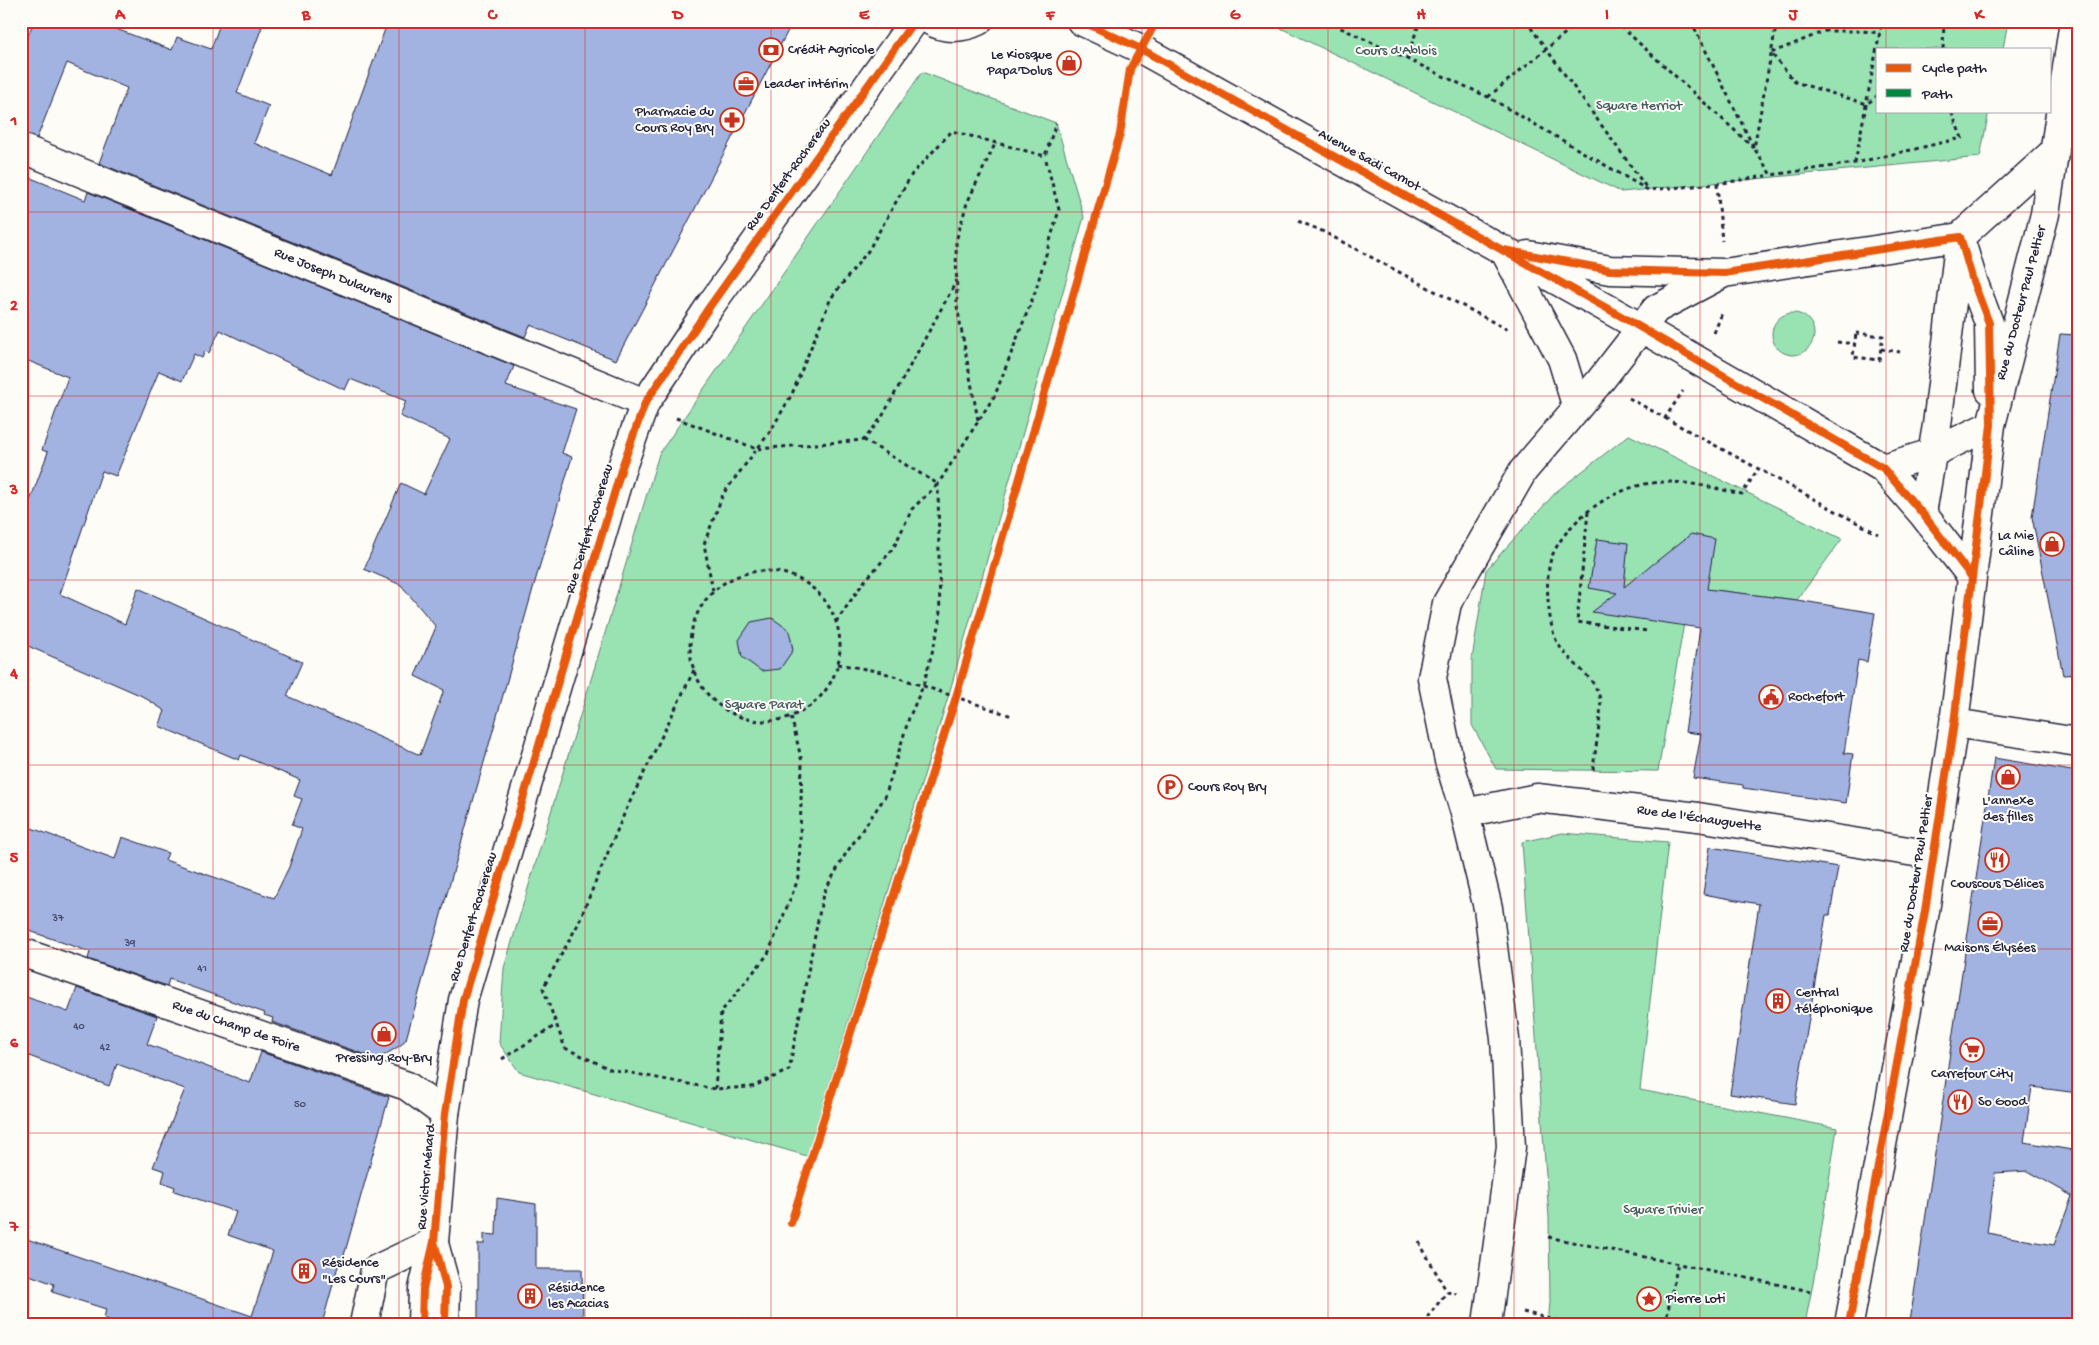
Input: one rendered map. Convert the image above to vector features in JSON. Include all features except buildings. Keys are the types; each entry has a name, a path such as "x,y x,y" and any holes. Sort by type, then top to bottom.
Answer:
{"street":[{"name":"Rue Denfert-Rochereau","path":"445,1114 463,1000 622,467 646,403 710,306 914,21"},
{"path":"931,21 952,27 971,25 978,21"},
{"name":"Avenue Sadi Carnot","path":"1081,21 1141,49 1504,250 1883,468"},
{"name":"Rue du Docteur Paul Peltier","path":"1849,1324 1925,911 1954,723 1991,425 2045,214 2074,21"},
{"name":"Rue Joseph Dulaurens","path":"21,148 646,403"},
{"path":"1504,250 1610,270 1724,273 1960,237 2055,151"},
{"path":"1960,237 1973,281 1989,322 1991,425 1932,453 1883,468 1922,513 1971,576"},
{"path":"1922,513 1932,453 1960,237"},
{"path":"1504,250 1562,359 1577,408"},
{"path":"1489,1313 1511,1147 1505,1039 1488,908 1465,813 1450,761 1432,678 1447,603 1523,471 1642,329 1656,309 1724,273"},
{"path":"1954,723 2078,742"},
{"name":"Rue de l'Échauguette","path":"1465,813 1536,798 1698,817 1933,855"},
{"name":"Rue du Champ de Foire","path":"21,952 407,1086 445,1114"},
{"name":"Rue Victor Ménard","path":"422,1324 423,1289 434,1242 445,1114"},
{"path":"364,1324 375,1270 434,1242"},
{"name":"Rue Victor Ménard","path":"434,1242 446,1287 445,1324"}],"path":[{"path":"1326,21 1488,97 1648,190 1717,184 1771,174 1855,163 1962,138 1951,112"},
{"path":"1406,60 1420,21"},
{"path":"1526,21 1545,50 1648,190"},
{"path":"1488,97 1580,21"},
{"path":"1615,21 1754,148"},
{"path":"1691,21 1754,148 1771,174"},
{"path":"1754,148 1777,21"},
{"path":"1877,48 1882,21"},
{"path":"1943,48 1944,21"},
{"path":"1771,53 1825,31 1862,31 1880,34"},
{"path":"1771,53 1796,82 1867,104"},
{"path":"1855,163 1876,56"},
{"path":"1867,104 1876,97"},
{"path":"836,622 863,583 893,550 912,509 938,484 995,395 1035,292 1059,210 1045,156 1056,123"},
{"path":"713,592 704,544 723,494 758,449 792,394 831,298 868,251 912,174 952,131 1045,156"},
{"path":"978,420 957,306 956,241 967,203 995,144"},
{"path":"864,440 882,417 957,280"},
{"path":"1856,332 1882,336 1879,360 1853,357 1854,344 1856,332"},
{"path":"1837,342 1854,344"},
{"path":"1881,349 1900,352"},
{"path":"1665,418 1878,534"},
{"path":"681,421 758,449 864,440 938,484"},
{"path":"1590,803 1601,699 1589,677 1566,654 1554,636 1547,593 1552,557 1571,528 1588,512 1620,490 1652,482 1693,483 1742,494 1758,469"},
{"path":"694,670 625,812 577,926 543,988 564,1048 610,1069 715,1089 752,1087 788,1070 823,894 845,855 885,797 909,718 923,686 940,623 938,484"},
{"path":"1588,512 1577,622 1648,631"},
{"path":"772,571 793,576 812,587 827,602 836,622 840,642 838,664 830,684 817,701 791,716 779,720 758,721 737,716 718,705 704,689 694,670 690,650 692,628 700,608 713,592 731,579 751,572 772,571"},
{"path":"838,664 882,672 1012,716"},
{"path":"715,1089 721,1012 768,954 799,877 802,762 791,716"},
{"path":"502,1059 556,1025"},
{"path":"1548,1237 1810,1290"},
{"path":"1419,1242 1447,1292 1489,1313"},
{"path":"1665,1324 1678,1263"},
{"path":"1422,1324 1447,1292"},
{"path":"1548,1319 1571,1324"}],"green space":[{"name":"Square Herriot","path":"1266,21 2008,21 2003,48 1876,48 1876,112 1989,112 1980,157 1621,192"},
{"name":"Square Parat","path":"922,72 1056,123 1084,217 949,694 807,1156 519,1072 499,1043 504,968 659,454"},
{"path":"1793,313 1808,319 1814,334 1808,349 1793,355 1778,349 1772,334 1778,319"},
{"path":"1629,435 1842,539 1797,600 1722,591 1686,612 1658,771 1496,769 1472,725 1472,659 1486,570 1557,491"},
{"name":"Square Trivier","path":"1562,833 1668,842 1640,1090 1837,1128 1805,1324 1548,1324 1550,1302 1549,1217 1522,842"}],"marked path":[{"path":"744,1324 745,1319"}],"cycle path":[{"path":"422,1324 423,1289 434,1242 445,1114 463,1000 622,467 645,403 710,306 914,21"},
{"path":"1081,21 1141,49 1619,315 1883,468 1922,513 1971,576"},
{"path":"791,1223 956,697 1120,134 1130,69 1152,29 1153,21"},
{"path":"1504,250 1610,270 1724,273 1960,237 1973,281 1989,323 1991,425 1954,723 1925,911 1849,1324"},
{"path":"435,1245 446,1287 445,1324"}],"place":[{"name":"Crédit Agricole","path":"771,50"},
{"name":"Le Kiosque Papa'Dolus","path":"1069,63"},
{"name":"Leader intérim","path":"746,84"},
{"name":"Pharmacie du Cours Roy Bry","path":"732,120"},
{"name":"La Mie Câline","path":"2052,544"},
{"name":"Rochefort","path":"1771,697"},
{"name":"L'annexe des filles","path":"2008,777"},
{"name":"Cours Roy Bry","path":"1170,787"},
{"name":"Couscous Délices","path":"1997,860"},
{"name":"Maisons Élysées","path":"1990,924"},
{"name":"Central téléphonique","path":"1778,1001"},
{"name":"Pressing Roy-Bry","path":"384,1034"},
{"name":"Carrefour City","path":"1972,1050"},
{"name":"So Good","path":"1960,1102"},
{"name":"Résidence \"Les Cours\"","path":"304,1271"},
{"name":"Résidence les Acacias","path":"530,1296"},
{"name":"Pierre Loti","path":"1649,1299"}],"park label":[{"name":"Cours d'Ablois","path":"1396,51"}]}
